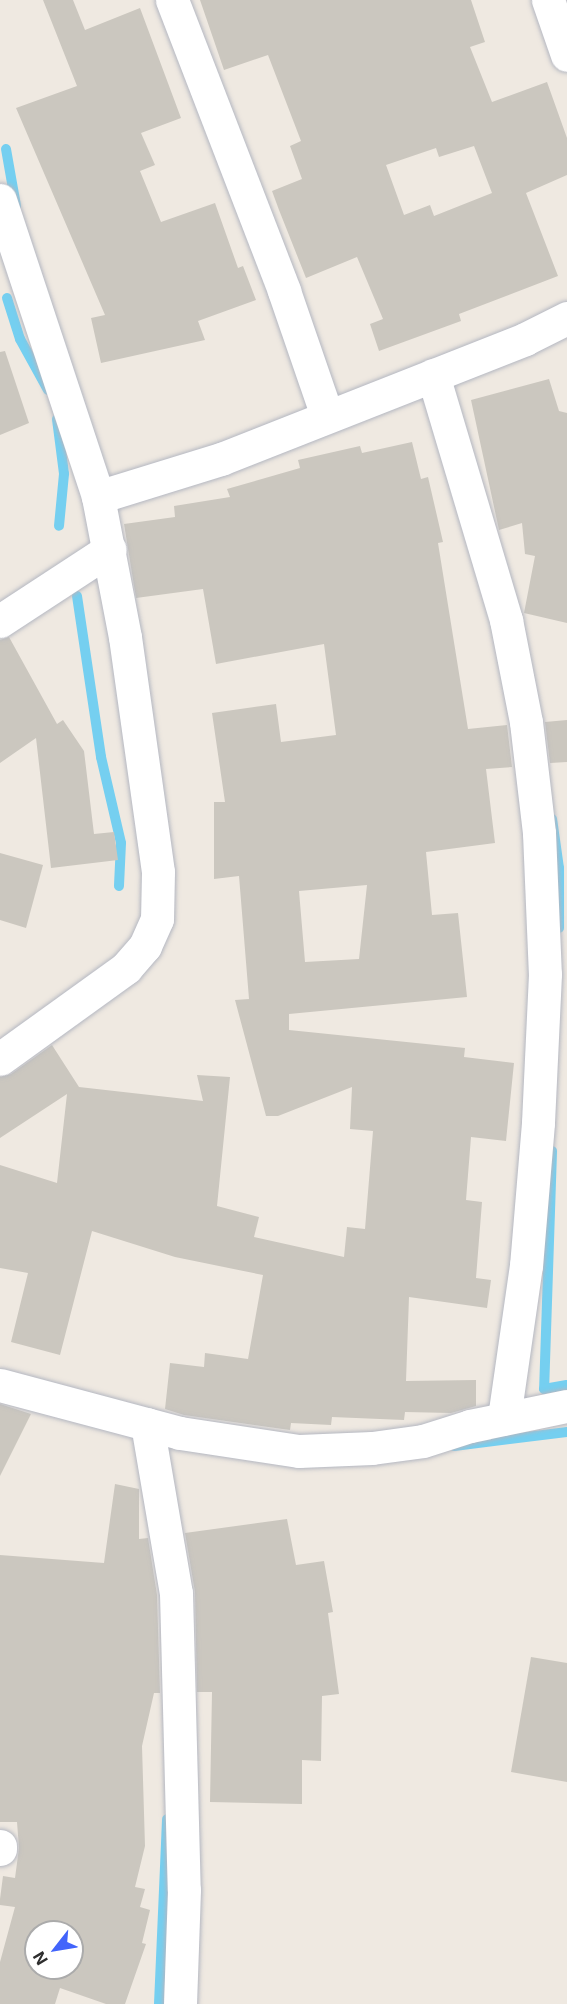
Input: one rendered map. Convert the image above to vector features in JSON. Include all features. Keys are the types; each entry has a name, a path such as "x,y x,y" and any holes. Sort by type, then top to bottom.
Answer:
{"street":[{"path":"171,0 284,291 327,416"},
{"path":"548,0 567,55"},
{"path":"0,200 98,497 110,549 158,872 157,919 145,946 126,968 0,1059"},
{"path":"98,497 221,459 433,375 567,318"},
{"path":"433,375 506,620 526,722 539,833 545,974 538,1123 526,1265 504,1418"},
{"path":"0,621 110,549"},
{"path":"0,1385 217,1440 332,1451 423,1441 504,1418 567,1406"},
{"path":"147,1424 176,1593 184,1890 180,2004"}],"building":[{"path":"43,0 73,0 85,30 140,8 181,118 141,133 155,165 140,171 161,222 215,203 238,268 243,266 256,300 198,321 205,340 101,363 91,318 105,315 16,108 77,86"},
{"path":"200,0 471,0 485,42 470,47 492,102 547,82 567,138 567,175 526,193 558,276 459,314 461,321 379,351 370,324 383,319 357,257 306,278 279,210 272,191 302,179 290,146 301,141 268,55 224,70","holes":["474,146 492,193 434,216 430,205 404,215 386,165 436,148 439,157"]},
{"path":"5,351 29,423 0,435 0,352"},
{"path":"549,379 559,411 567,413 567,623 524,613 535,556 525,554 522,523 499,530 471,400"},
{"path":"412,442 421,479 428,477 443,542 438,543 468,729 507,725 512,767 486,769 495,843 426,852 432,915 458,913 467,997 289,1014 289,1030 465,1048 464,1057 514,1063 506,1141 471,1137 466,1200 482,1202 476,1278 491,1280 487,1308 409,1297 406,1381 476,1380 476,1406 451,1413 405,1412 404,1420 332,1417 331,1425 291,1423 290,1430 184,1415 165,1409 170,1363 204,1367 205,1353 248,1359 263,1275 175,1257 92,1231 60,1355 11,1342 28,1273 0,1268 0,1165 57,1183 67,1094 0,1138 0,1077 11,1074 52,1045 79,1087 203,1101 197,1075 230,1077 217,1206 259,1217 254,1237 344,1257 347,1227 365,1229 373,1131 350,1129 352,1087 278,1116 266,1116 235,1000 249,999 239,876 214,879 214,802 225,802 212,713 276,704 281,742 336,735 324,644 216,664 203,589 136,598 124,524 175,517 174,506 230,497 227,489 300,468 298,460 360,446 362,453","holes":["367,885 359,959 305,962 299,891"]},
{"path":"9,637 57,724 63,720 84,751 94,834 114,832 118,860 51,868 36,738 0,763 0,640"},
{"path":"567,720 567,762 550,763 545,722"},
{"path":"0,853 43,865 26,928 0,920"},
{"path":"0,1404 31,1414 0,1476"},
{"path":"115,1484 139,1489 139,1539 148,1538 157,1595 160,1693 154,1693 142,1746 145,1846 135,1887 145,1889 140,1907 150,1910 142,1943 146,1944 125,2004 106,2004 60,1988 55,2004 0,2004 0,1962 15,1907 0,1905 0,1899 3,1876 15,1878 19,1848 17,1822 0,1822 0,1555 104,1563"},
{"path":"287,1519 296,1565 324,1561 333,1612 328,1613 339,1694 322,1696 321,1761 302,1760 302,1804 210,1802 212,1692 197,1692 195,1592 185,1533"},
{"path":"531,1657 567,1663 567,1782 511,1772"}],"waterway":[{"path":"6,149 16,206"},
{"path":"7,298 20,339 48,390"},
{"path":"57,419 64,474 59,526"},
{"path":"77,596 101,757 121,843 119,886"},
{"path":"552,819 559,868 559,928"},
{"path":"552,1151 544,1389 567,1385"},
{"path":"454,1446 567,1432"},
{"path":"159,2004 167,1819"}]}
